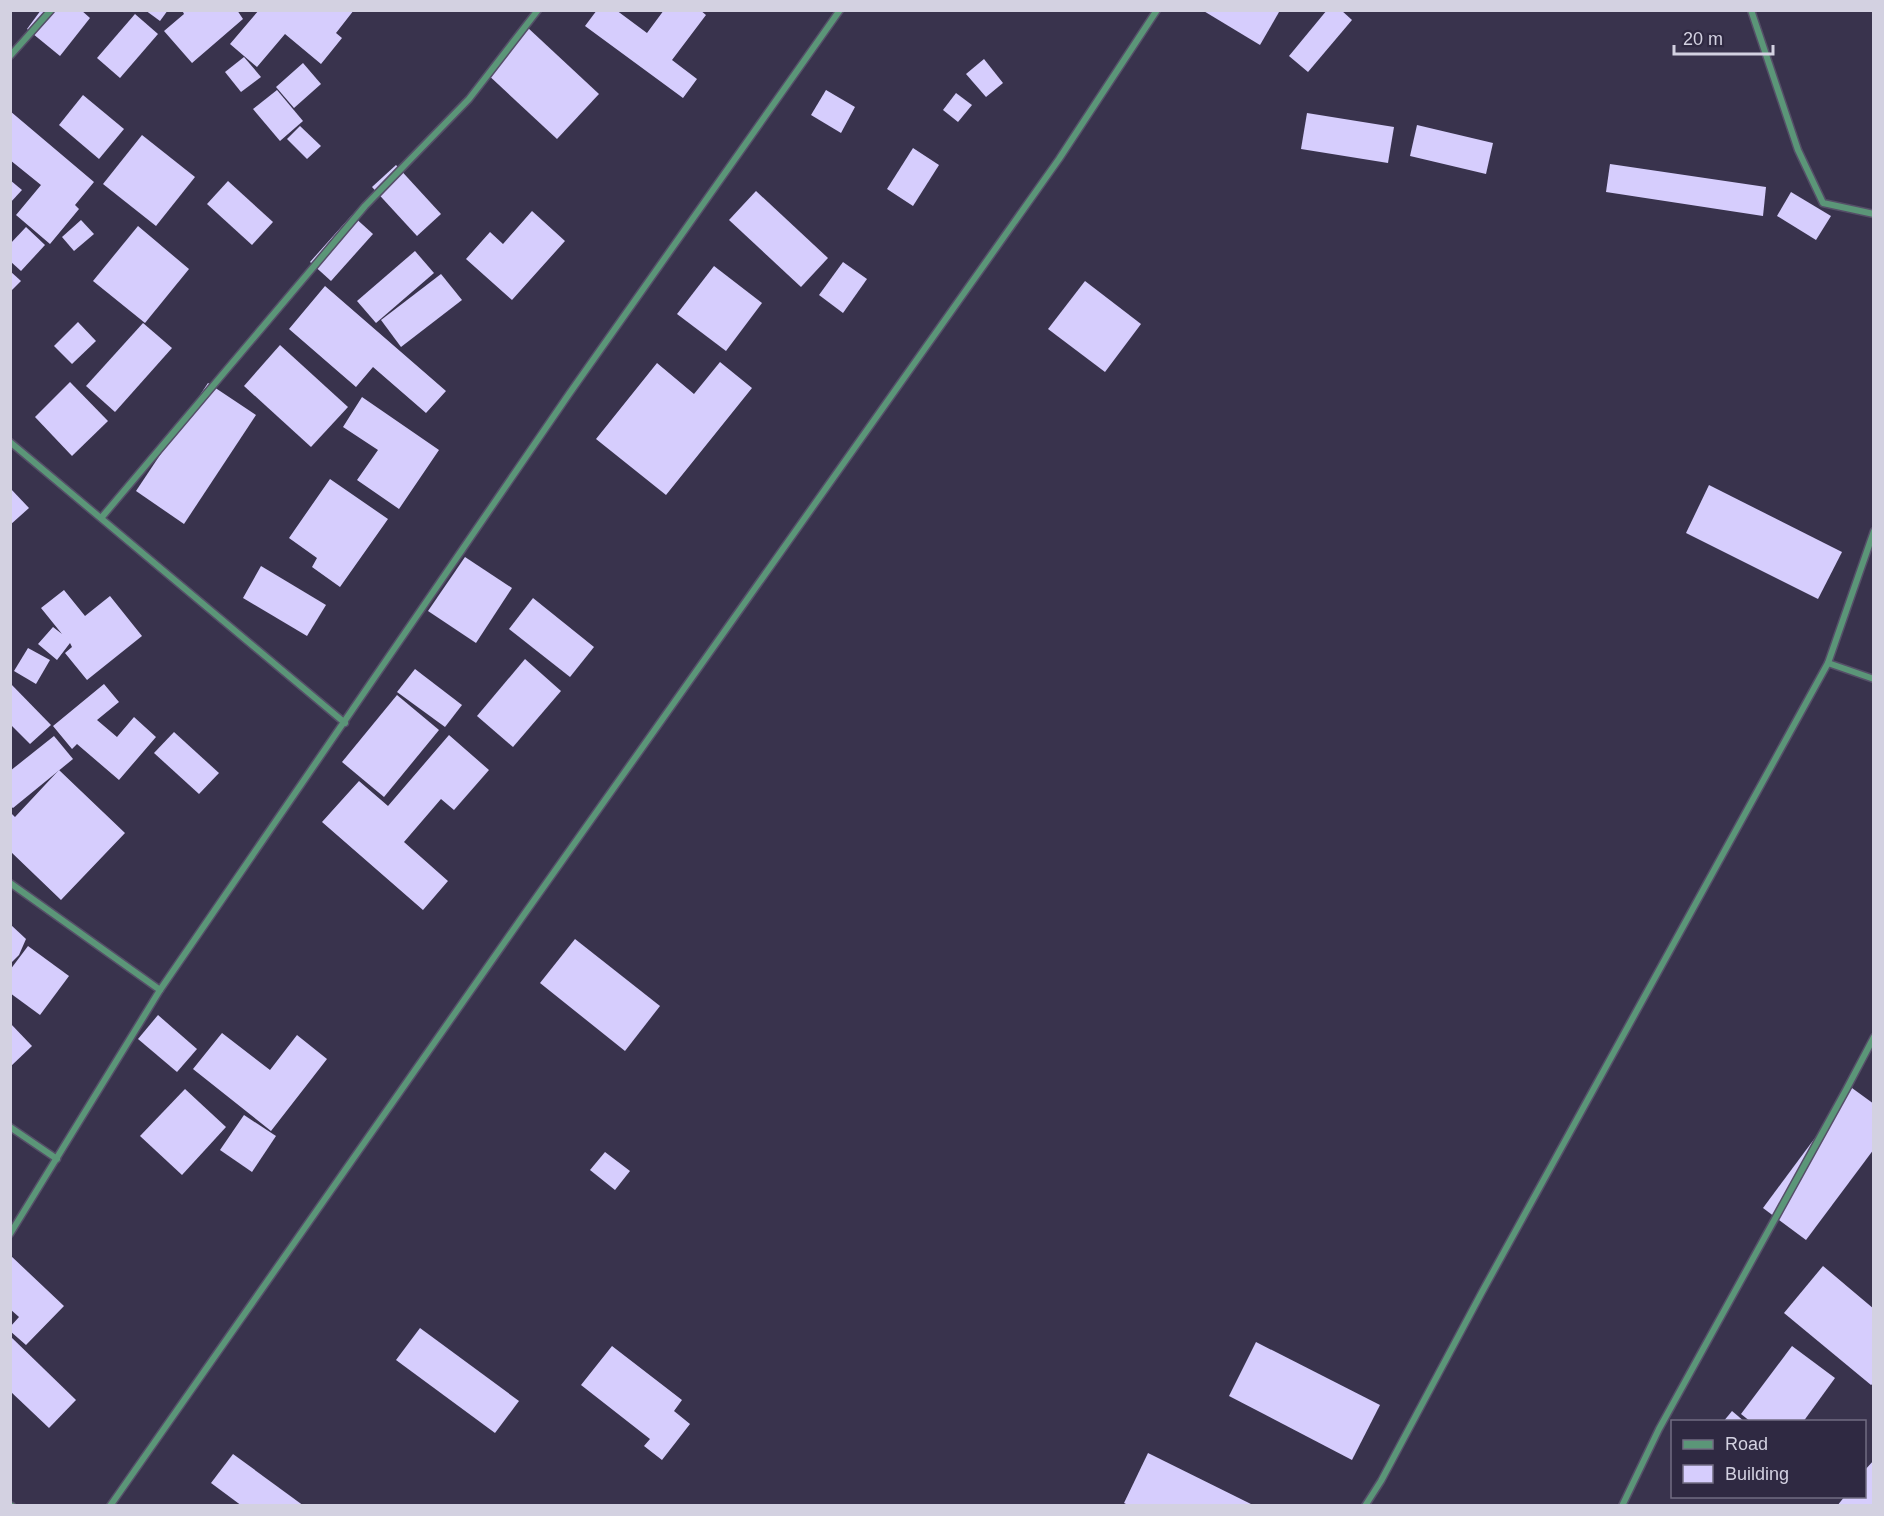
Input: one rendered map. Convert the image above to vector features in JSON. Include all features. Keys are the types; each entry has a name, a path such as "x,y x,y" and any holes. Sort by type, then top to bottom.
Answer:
{"street":[{"path":"10,56 51,10"},
{"path":"102,517 364,206 469,99 538,10"},
{"path":"10,1234 160,990 569,394 840,10"},
{"path":"110,1506 516,926 1059,159 1157,10"},
{"path":"1751,10 1798,150 1823,203 1874,214"},
{"path":"10,442 345,723"},
{"path":"1365,1506 1381,1481 1828,663 1874,531"},
{"path":"1828,663 1874,679"},
{"path":"10,883 160,990"},
{"path":"1622,1506 1659,1429 1874,1037"},
{"path":"10,1127 57,1159"}],"building":[{"path":"41,10 81,10 90,18 60,56 27,29"},
{"path":"145,10 168,10 160,21"},
{"path":"182,10 237,10 243,19 192,63 164,31 184,14"},
{"path":"259,10 354,10 336,33 342,38 321,64 285,34 257,67 230,44"},
{"path":"597,10 616,10 647,33 664,10 700,10 706,15 672,60 697,79 683,98 585,26"},
{"path":"1202,10 1277,10 1279,12 1260,45"},
{"path":"1327,10 1341,10 1352,20 1308,72 1289,56"},
{"path":"135,14 158,34 120,78 97,58"},
{"path":"527,27 599,94 557,139 485,72"},
{"path":"244,57 261,77 241,92 225,72"},
{"path":"984,59 1003,83 986,97 966,74"},
{"path":"303,63 321,84 294,108 276,87"},
{"path":"277,90 303,121 280,141 253,109"},
{"path":"826,90 855,107 841,133 811,115"},
{"path":"956,93 972,105 958,122 943,110"},
{"path":"83,95 124,129 99,159 59,125"},
{"path":"10,111 94,182 75,205 79,209 50,244 16,215 41,185 10,160"},
{"path":"1307,113 1394,127 1388,163 1301,149"},
{"path":"1417,125 1493,143 1486,174 1410,156"},
{"path":"300,126 321,146 307,159 287,139"},
{"path":"142,135 195,177 156,226 103,184"},
{"path":"913,148 939,165 913,206 887,189"},
{"path":"1610,164 1766,187 1763,216 1606,192"},
{"path":"396,165 441,214 417,236 372,187"},
{"path":"10,180 22,190 10,203"},
{"path":"228,181 273,222 252,245 207,204"},
{"path":"756,191 828,258 801,287 729,220"},
{"path":"1791,192 1831,216 1816,240 1777,216"},
{"path":"532,211 565,241 512,300 466,259 490,232 503,244"},
{"path":"352,215 373,234 331,281 310,262"},
{"path":"81,220 94,234 74,251 62,237"},
{"path":"138,226 189,269 145,323 93,281"},
{"path":"26,227 45,245 21,271 10,261 10,244"},
{"path":"415,251 434,273 376,323 357,301"},
{"path":"843,262 867,279 843,313 819,295"},
{"path":"714,266 762,303 726,351 677,314"},
{"path":"10,271 21,281 10,292"},
{"path":"441,274 462,300 401,347 381,320"},
{"path":"1085,281 1141,324 1105,372 1048,329"},
{"path":"325,286 446,391 426,413 373,367 356,387 289,329"},
{"path":"78,322 96,341 72,364 54,346"},
{"path":"143,323 172,348 115,412 86,386"},
{"path":"280,345 348,407 311,447 244,386"},
{"path":"720,362 752,388 666,495 596,439 657,363 694,394"},
{"path":"70,382 108,421 72,456 35,417"},
{"path":"208,383 256,415 184,524 136,491"},
{"path":"362,397 439,450 399,509 357,480 378,450 343,427"},
{"path":"330,479 388,519 340,587 312,567 317,558 289,538"},
{"path":"1709,485 1842,552 1818,599 1686,533"},
{"path":"10,488 29,508 10,525"},
{"path":"465,557 512,588 476,643 428,611"},
{"path":"261,566 326,605 307,636 243,598"},
{"path":"64,590 85,616 110,596 142,636 87,680 65,653 72,647 70,643 57,660 38,644 53,627 62,634 41,608"},
{"path":"533,598 594,647 570,677 509,629"},
{"path":"28,648 50,660 36,684 14,671"},
{"path":"525,659 561,691 513,747 477,716"},
{"path":"415,669 462,705 445,727 397,692"},
{"path":"10,683 51,725 30,744 10,724"},
{"path":"104,684 119,702 97,720 117,737 134,717 156,737 119,780 77,744 72,749 53,726"},
{"path":"397,695 439,730 384,797 342,762"},
{"path":"174,732 219,773 199,794 154,753"},
{"path":"449,735 489,770 454,810 441,799 404,842 448,881 423,910 322,822 359,781 388,806"},
{"path":"54,736 73,759 13,808 10,806 10,771"},
{"path":"59,770 125,833 61,900 10,851 10,812 15,817"},
{"path":"10,924 26,939 19,955 10,964"},
{"path":"575,939 660,1006 625,1051 540,983"},
{"path":"28,946 69,976 40,1015 10,993 10,970"},
{"path":"158,1015 197,1049 177,1072 138,1039"},
{"path":"10,1023 32,1046 10,1067"},
{"path":"222,1033 270,1070 297,1035 327,1059 271,1131 193,1069"},
{"path":"1852,1088 1874,1104 1874,1149 1806,1240 1763,1208"},
{"path":"185,1089 226,1127 182,1175 140,1136"},
{"path":"244,1115 276,1136 252,1172 220,1150"},
{"path":"605,1152 630,1171 615,1190 590,1170"},
{"path":"10,1255 64,1306 26,1345 10,1331 10,1327 19,1317 10,1309"},
{"path":"1823,1266 1874,1309 1874,1383 1871,1385 1784,1313"},
{"path":"420,1328 519,1401 495,1433 396,1360"},
{"path":"10,1336 76,1400 49,1428 10,1391"},
{"path":"1256,1342 1380,1405 1352,1460 1229,1396"},
{"path":"612,1346 682,1400 674,1411 690,1424 662,1460 644,1446 650,1439 581,1385"},
{"path":"1792,1346 1835,1378 1804,1420 1748,1420 1741,1414"},
{"path":"1732,1411 1743,1420 1725,1420"},
{"path":"1148,1453 1255,1506 1130,1506 1124,1503"},
{"path":"233,1454 304,1506 242,1506 211,1483"},
{"path":"1874,1460 1874,1506 1837,1506 1843,1498 1866,1498 1866,1469"}]}
